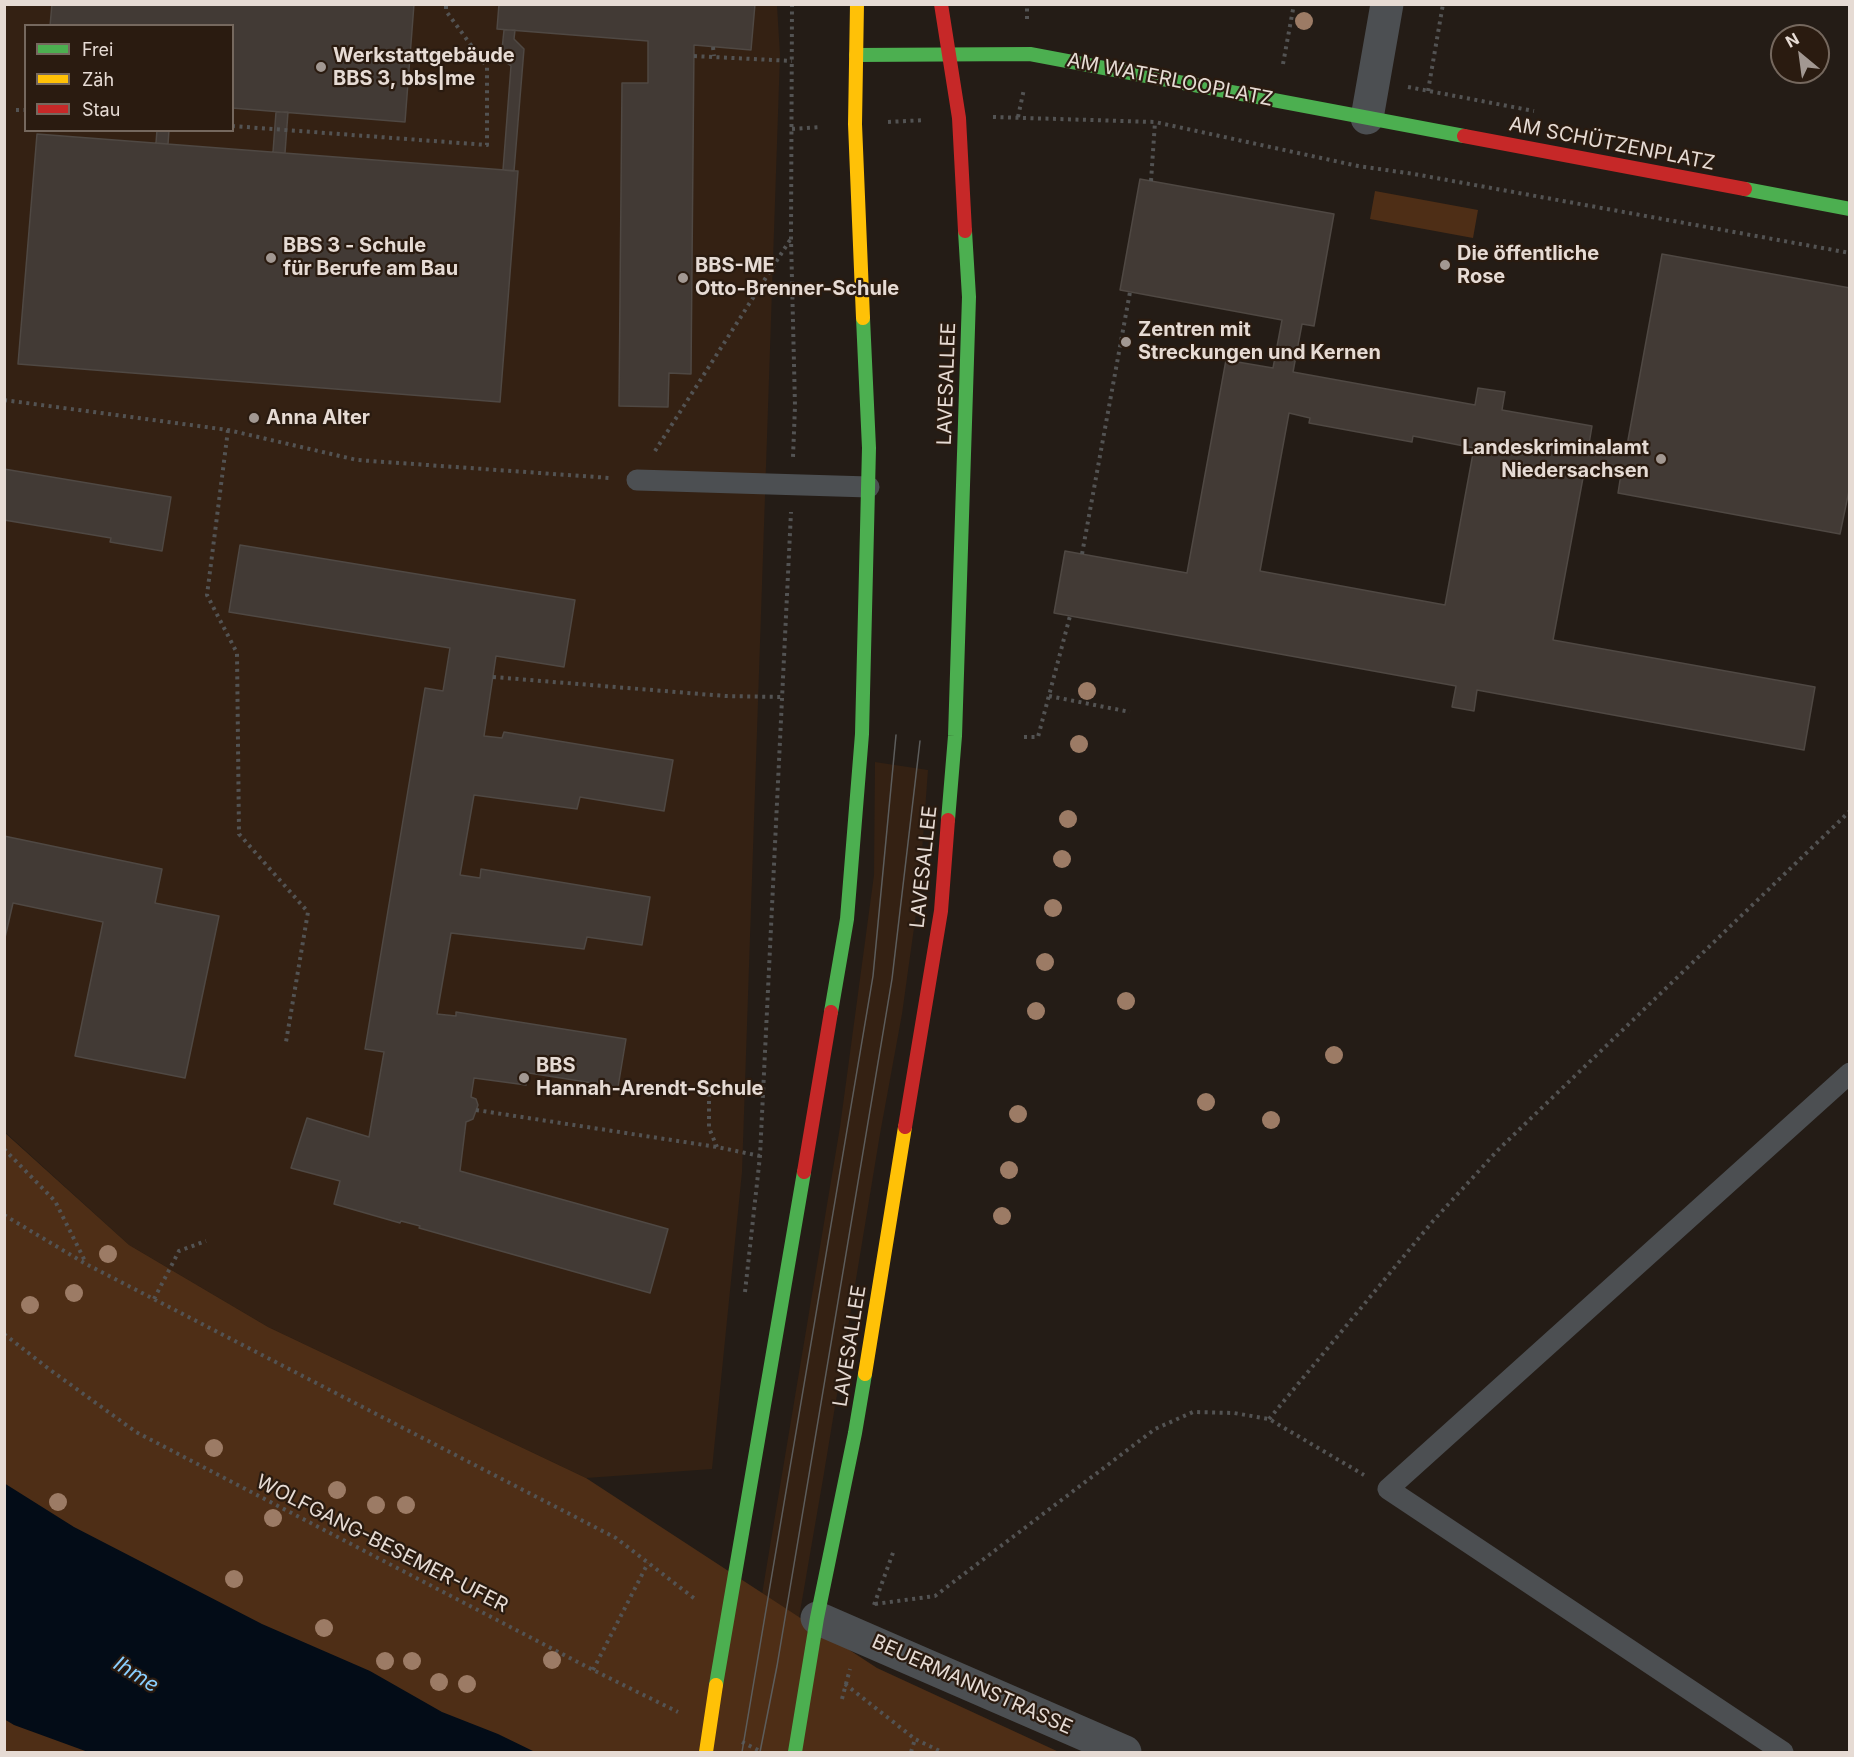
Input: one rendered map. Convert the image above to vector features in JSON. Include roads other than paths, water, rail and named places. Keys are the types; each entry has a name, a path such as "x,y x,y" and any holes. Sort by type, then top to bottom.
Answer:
{"main road":[{"path":"706,1752 847,919 862,734 869,448 855,124 857,4"},
{"name":"LAVESALLEE","path":"795,1752 818,1618 855,1433 941,911 956,736 969,297 959,118 941,4"},
{"name":"AM WATERLOOPLATZ","path":"856,55 1030,54 1367,118"},
{"name":"AM SCHÜTZENPLATZ","path":"1367,118 1850,209"}],"street":[{"path":"1367,118 1387,4"},
{"name":"BEUERMANNSTRASSE","path":"818,1618 1125,1752"}],"lane":[{"path":"637,480 868,487"},
{"path":"1783,1752 1388,1489 1850,1074"}],"water":[{"name":"Ihme","path":"4,1483 74,1527 262,1624 370,1671 442,1712 498,1734 535,1752 88,1752 14,1725 4,1719"}],"tram line":[{"path":"742,1752 873,976 896,735"},
{"path":"760,1752 777,1666 892,979 920,741"}],"place":[{"name":"Werkstattgebäude BBS 3, bbs|me","path":"321,67"},
{"name":"BBS 3 - Schule für Berufe am Bau","path":"271,258"},
{"name":"Die öffentliche Rose","path":"1445,265"},
{"name":"BBS-ME Otto-Brenner-Schule","path":"683,278"},
{"name":"Zentren mit Streckungen und Kernen","path":"1126,342"},
{"name":"Anna Alter","path":"254,418"},
{"name":"Landeskriminalamt Niedersachsen","path":"1661,459"},
{"name":"BBS Hannah-Arendt-Schule","path":"524,1078"}]}
